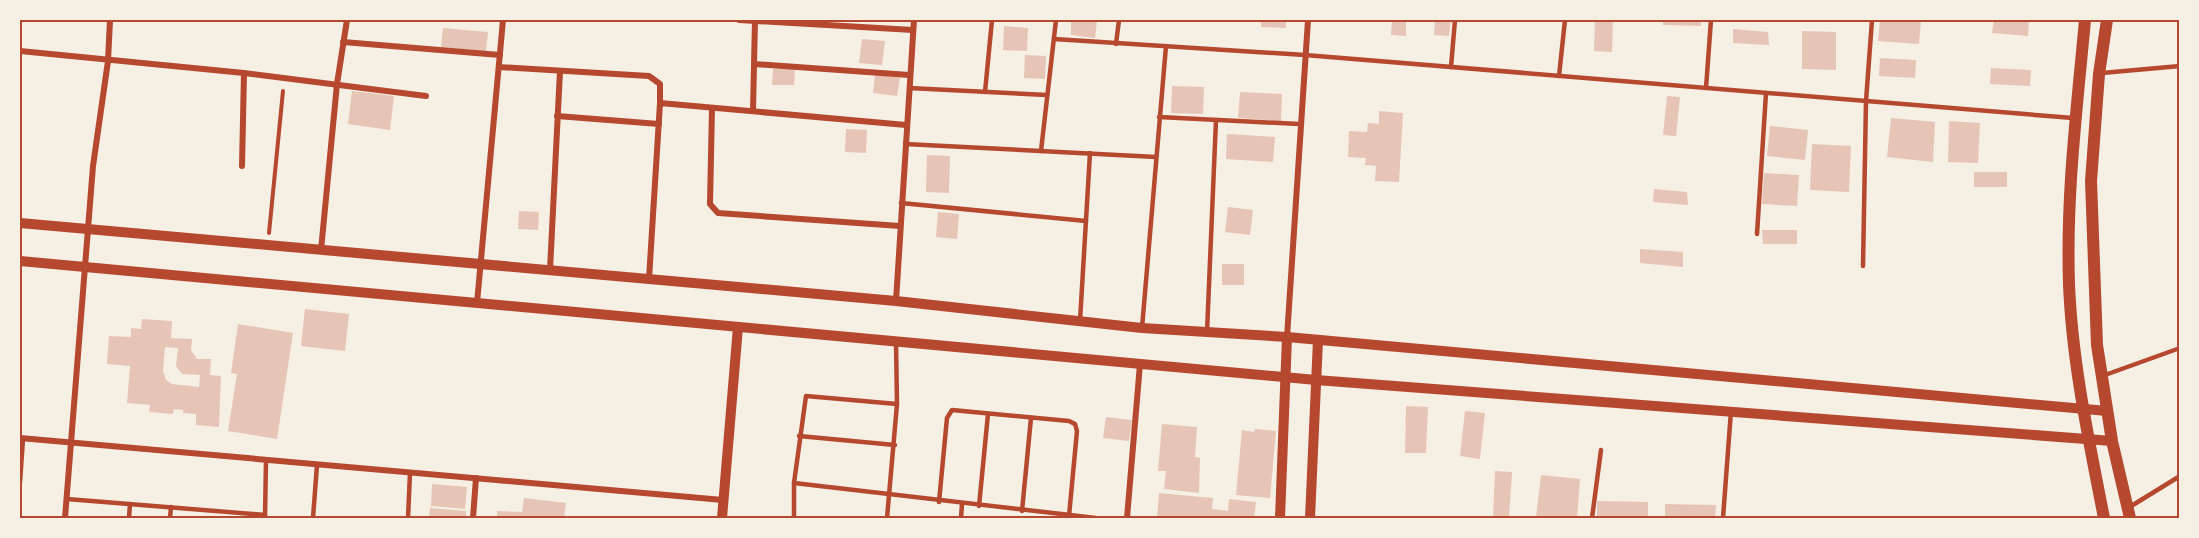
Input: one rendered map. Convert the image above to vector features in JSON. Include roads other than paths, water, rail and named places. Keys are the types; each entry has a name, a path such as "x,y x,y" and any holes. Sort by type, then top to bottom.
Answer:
{"main road":[{"path":"2085,20 2068,206 2069,286 2083,409 2104,519"},
{"path":"2107,20 2099,74 2091,181 2097,345 2112,441 2129,514"}],"street":[{"path":"66,519 90,230 93,166 108,61 110,20"},
{"path":"321,250 337,84 347,20"},
{"path":"477,303 503,20"},
{"path":"739,20 849,23 913,30"},
{"path":"753,111 755,20"},
{"path":"896,301 904,144 914,20"},
{"path":"1280,519 1287,337 1299,124 1308,20"},
{"path":"343,42 500,55"},
{"path":"20,51 244,73 426,96"},
{"path":"754,64 909,75"},
{"path":"499,67 649,76 660,84 649,279"},
{"path":"550,270 560,71"},
{"path":"242,166 244,73"},
{"path":"660,103 906,125"},
{"path":"712,108 711,204 717,213 900,226"},
{"path":"557,116 658,124"},
{"path":"20,223 896,301 1142,328 1287,337 2108,411"},
{"path":"20,261 1140,362 1316,380 2112,441"},
{"path":"722,519 738,327"},
{"path":"1310,519 1318,340"},
{"path":"1127,519 1140,362"},
{"path":"21,439 723,500"},
{"path":"473,519 476,478"}],"lane":[{"path":"985,92 992,20"},
{"path":"1041,151 1056,20"},
{"path":"1116,44 1119,20"},
{"path":"1451,67 1455,20"},
{"path":"1559,76 1565,20"},
{"path":"1706,88 1711,20"},
{"path":"1863,266 1866,101 1872,20"},
{"path":"1054,39 1305,55 2076,118"},
{"path":"1142,328 1166,46"},
{"path":"2099,74 2180,66"},
{"path":"909,88 1047,95"},
{"path":"1757,234 1766,93"},
{"path":"1159,117 1299,124"},
{"path":"1207,332 1216,120"},
{"path":"904,144 1156,157"},
{"path":"1080,321 1090,153"},
{"path":"901,203 1086,221"},
{"path":"887,519 895,445 896,341"},
{"path":"2102,376 2180,348"},
{"path":"794,519 794,483 804,400 810,394 897,404"},
{"path":"1723,519 1731,411"},
{"path":"939,502 949,412 1069,421 1075,424 1077,431 1068,516"},
{"path":"979,506 987,414"},
{"path":"1022,511 1031,418"},
{"path":"799,436 895,445"},
{"path":"20,482 21,439"},
{"path":"1592,519 1600,450"},
{"path":"67,499 265,517 266,460"},
{"path":"314,519 317,465"},
{"path":"408,519 410,473"},
{"path":"2129,514 2180,476"},
{"path":"794,483 1096,519"},
{"path":"129,519 130,504"},
{"path":"961,519 962,504"},
{"path":"170,519 171,507"},
{"path":"216,511 216,519"}]}
